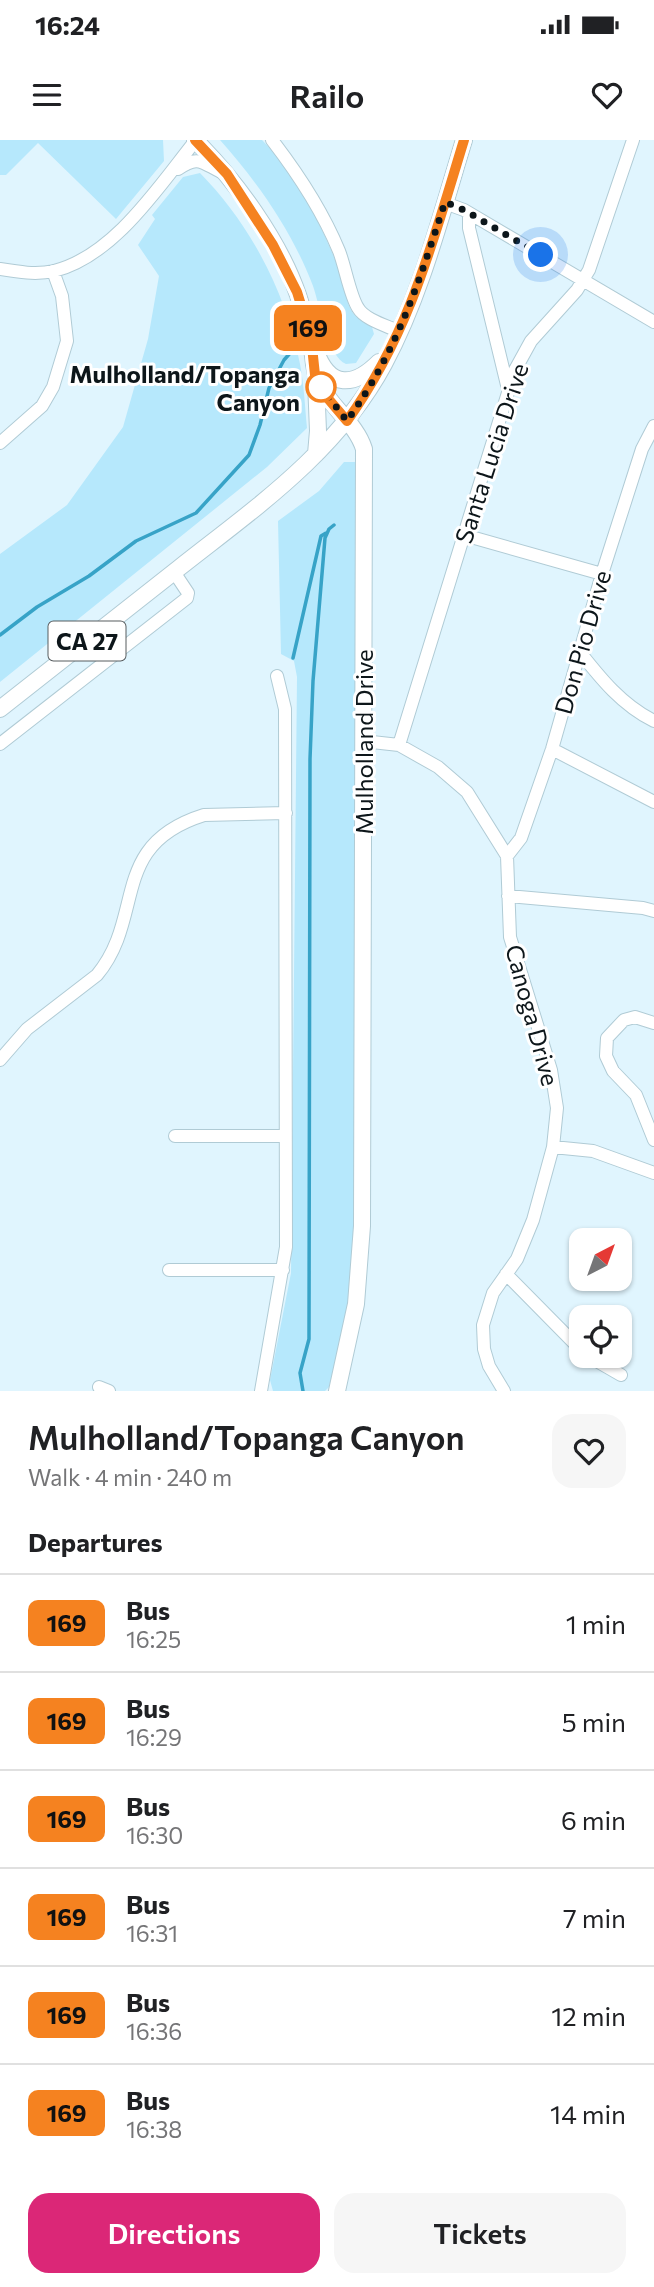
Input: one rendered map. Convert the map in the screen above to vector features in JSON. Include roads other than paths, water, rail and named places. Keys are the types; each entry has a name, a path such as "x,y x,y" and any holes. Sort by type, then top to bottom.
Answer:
{"main road":[{"name":"Mulholland Drive","path":"195,140 227,174 285,267 297,292 311,337 315,375 325,395 347,421 363,449 362,1226 356,1304 337,1391"},
{"name":"CA 27","path":"0,709 274,494 347,421 366,395 400,332 464,140"},
{"path":"311,337 326,370 332,376 346,381 356,380 366,374 392,348"},
{"path":"315,375 318,431 316,454"}],"street":[{"path":"166,177 180,153 178,140"},
{"path":"0,270 25,274 53,271 75,263 106,243 126,225 195,140"},
{"path":"272,140 300,175 319,207 341,256 356,306 366,315 400,332"},
{"name":"Santa Lucia Drive","path":"399,745 515,370 531,341 583,280 621,180 633,140"},
{"path":"166,177 188,161 198,160 227,174"},
{"path":"445,202 469,213 654,323"},
{"path":"469,213 469,229 509,389"},
{"path":"0,443 42,406 53,387 67,341 62,296 53,271"},
{"name":"Don Pio Drive","path":"507,856 521,838 552,749 601,574 642,449 654,426"},
{"path":"464,535 601,574"},
{"path":"0,744 187,598 188,593 174,572"},
{"path":"579,651 611,690 635,712 654,721"},
{"path":"261,1391 286,1247 285,709 277,676"},
{"path":"363,741 399,745 438,767 467,792 507,856"},
{"path":"552,749 654,802"},
{"path":"0,1060 27,1029 105,966 113,950 139,864 160,838 191,819 204,815 286,813"},
{"name":"Canoga Drive","path":"504,1391 489,1366 484,1349 483,1325 493,1293 524,1245 552,1147 557,1108 551,1070 510,937 507,856"},
{"path":"508,896 654,911"},
{"path":"654,1023 635,1017 624,1020 607,1038 606,1056 613,1072 636,1095 654,1140"},
{"path":"175,1136 285,1136"},
{"path":"552,1147 593,1151 654,1173"},
{"path":"169,1270 283,1270"},
{"path":"506,1274 569,1337"},
{"path":"609,1368 621,1375"}],"waterway":[{"path":"0,635 136,541 196,513 249,455 269,388 291,352"},
{"path":"303,1391 300,1373 309,1339 310,759 313,681 325,538 334,525"},
{"path":"293,658 321,536 326,533"}],"place":[{"name":"Mulholland/Topanga Canyon","path":"321,387"}]}
